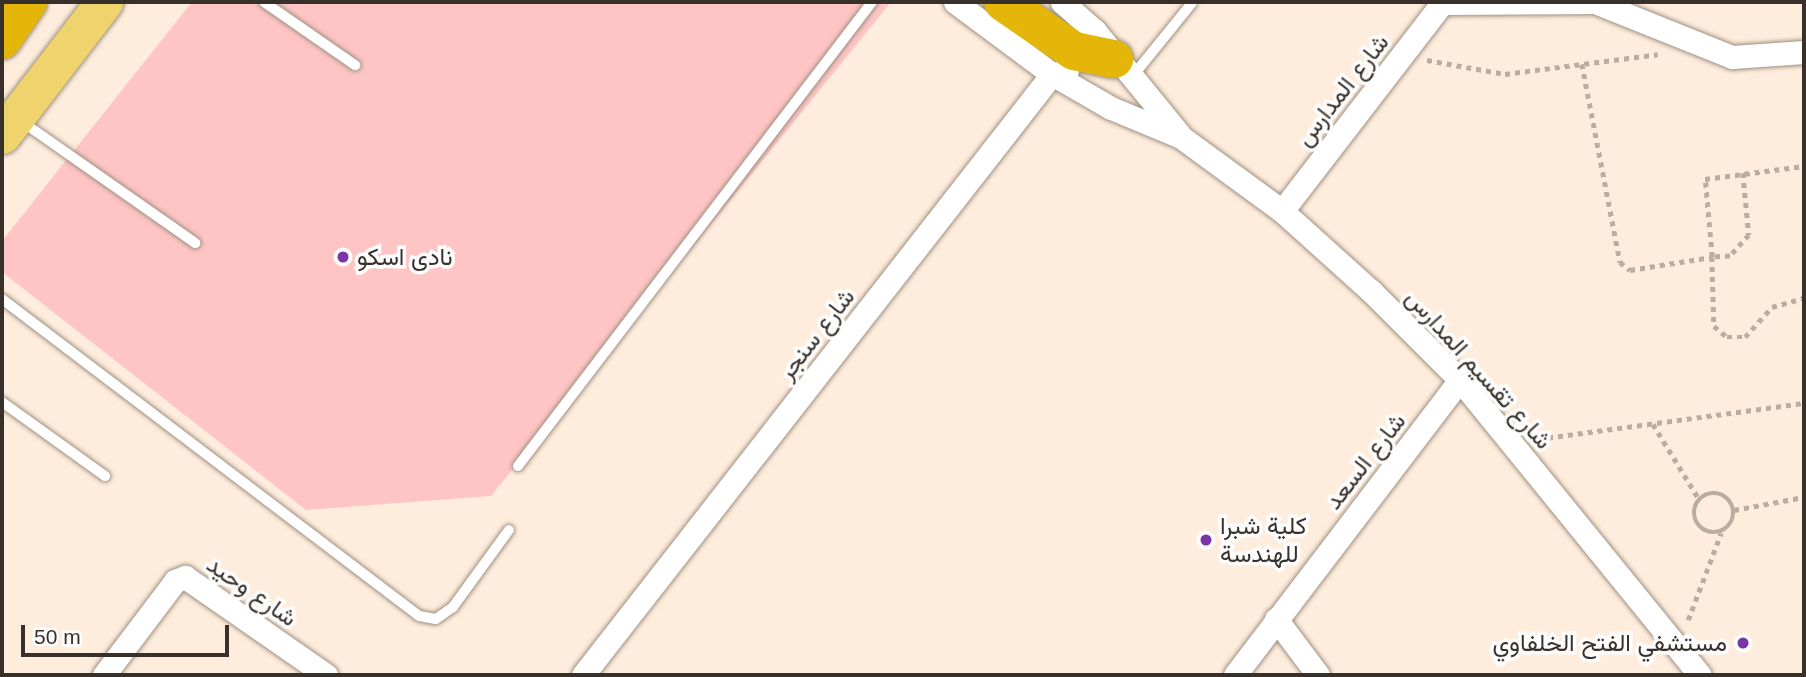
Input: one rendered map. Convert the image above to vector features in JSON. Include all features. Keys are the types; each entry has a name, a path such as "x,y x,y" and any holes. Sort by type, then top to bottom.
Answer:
{"highway":[{"path":"2,40 28,2"},
{"path":"1003,2 1052,15 1074,51 1122,69"}],"main road":[{"path":"9,126 104,2"}],"street":[{"name":"شارع تقسيم المدارس","path":"955,2 1052,74 1111,108 1181,137"},
{"path":"1442,3 1595,2 1703,48 1732,57 1804,52"},
{"name":"شارع المدارس","path":"1282,211 1442,3"},
{"name":"شارع تقسيم المدارس","path":"1122,69 1181,137 1282,211 1460,380 1513,442 1699,675"},
{"path":"1052,74 1122,69"},
{"name":"شارع سنجر","path":"583,675 1052,74"},
{"name":"شارع السعد","path":"1235,675 1460,380"},
{"name":"شارع وحيد","path":"104,675 175,581 185,577 326,675"},
{"path":"1276,619 1318,675"}],"lane":[{"path":"264,2 355,65"},
{"path":"518,466 872,2"},
{"path":"1122,69 1192,3"},
{"path":"9,126 195,243"},
{"path":"2,299 419,616 436,620 453,607 509,530"},
{"path":"2,402 105,476"}],"path":[{"path":"1402,55 1505,74 1703,48"},
{"path":"1582,64 1620,262 1630,270 1730,256 1749,234 1743,173"},
{"path":"1804,166 1709,178 1703,183 1712,257 1714,326 1727,338 1745,337 1772,307 1804,298"},
{"path":"1513,442 1804,403"},
{"path":"1653,424 1699,499"},
{"path":"1677,647 1721,532 1733,519 1734,510 1724,495 1706,494 1694,507 1696,525 1703,531 1721,532"},
{"path":"1734,510 1804,497"}],"shaded area":[{"name":"نادى اسكو","path":"192,2 891,2 491,496 306,510 2,272 2,241"}],"place":[{"name":"نادى اسكو","path":"343,257"},
{"name":"كلية شبرا للهندسة","path":"1206,540"},
{"name":"مستشفي الفتح الخلفاوي","path":"1743,643"}]}
